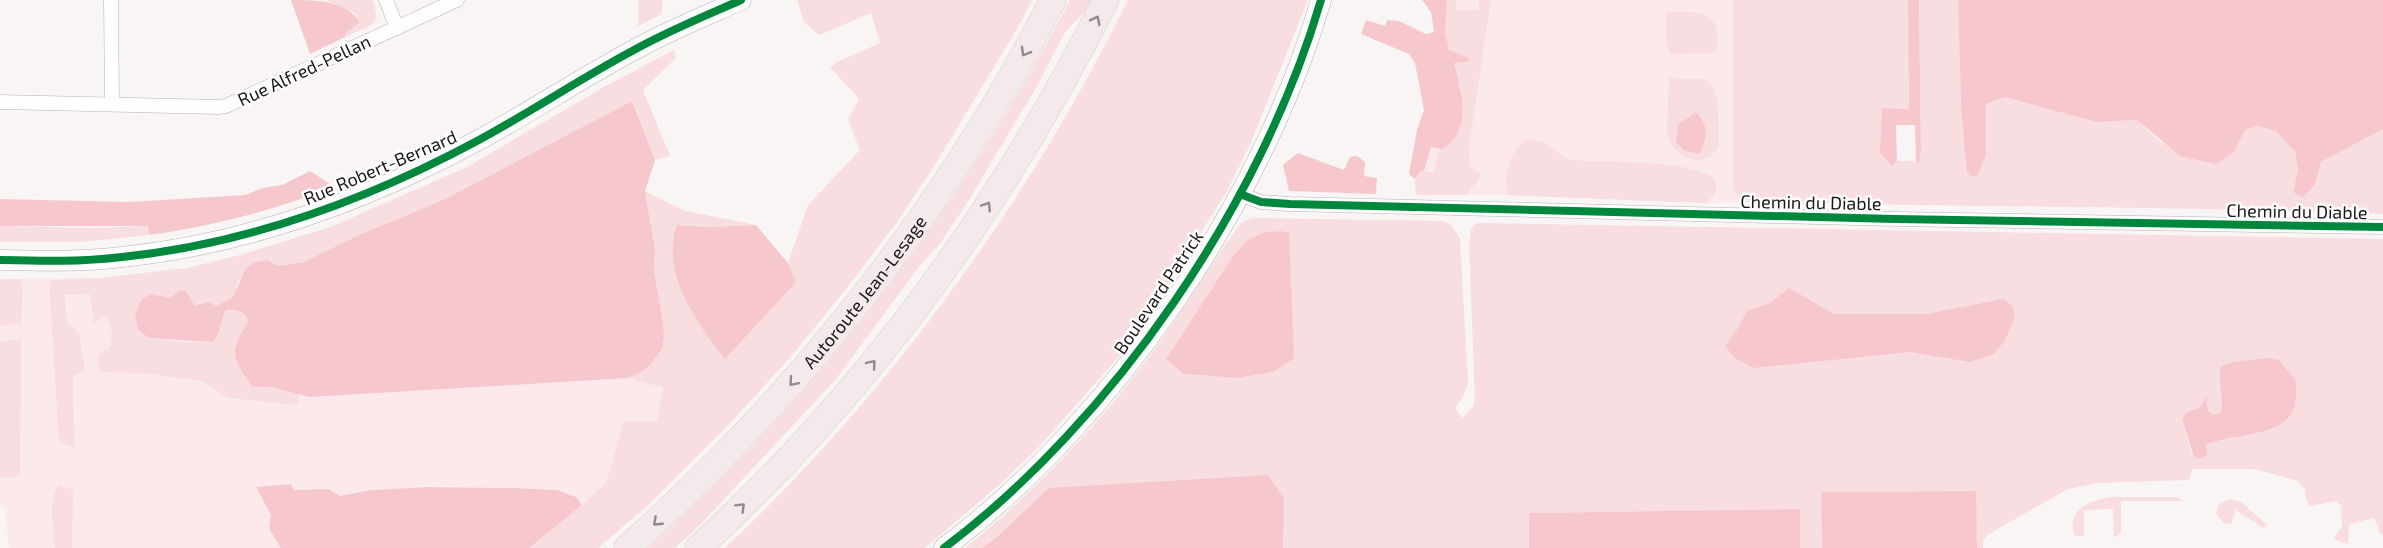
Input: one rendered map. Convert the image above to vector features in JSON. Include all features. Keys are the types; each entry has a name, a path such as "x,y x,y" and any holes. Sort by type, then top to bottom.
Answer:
{"highway":[{"name":"Autoroute Jean-Lesage","path":"627,548 747,434 870,290 965,153 1015,70 1053,0"},
{"path":"698,548 755,493 828,415 885,348 925,296 1007,175 1107,0"}],"street":[{"path":"111,0 112,104"},
{"path":"386,0 397,28"},
{"name":"Rue Alfred-Pellan","path":"0,102 226,106 457,0"},
{"name":"Rue Robert-Bernard","path":"0,260 82,260 171,250 231,238 318,212 470,144 635,49 741,0"},
{"name":"Boulevard Patrick","path":"944,548 1014,490 1095,405 1169,308 1240,194 1281,107 1321,0"},
{"name":"Chemin du Diable","path":"1240,194 1262,201 1290,204 1895,219 2383,227"}],"shaded area":[{"path":"291,0 320,1 338,5 354,15 360,22 347,32 345,37 310,54"},
{"path":"326,0 373,0 377,18 370,26 345,37 347,32 360,22 354,13"},
{"path":"638,0 662,0 662,14 638,26"},
{"path":"797,0 1032,0 938,160 897,222 788,360 731,422 647,506 598,548 529,548 606,483 624,421 657,421 663,388 628,378 640,373 651,364 662,349 661,309 654,272 655,249 645,191 685,211 756,225 708,227 677,225 796,282 788,263 808,205 860,150 848,120 859,99 830,67 880,43 871,13 819,35 804,22"},
{"path":"1070,0 1091,0 1086,10 1065,32 1036,88 941,242 919,267 836,379 699,526 675,548 648,548 712,488 772,425 883,293 983,152"},
{"path":"1128,0 1308,0 1249,147 1226,193 1121,354 1037,449 925,548 725,548 786,488 844,425 899,360 951,292 1000,222 1046,150"},
{"path":"1422,0 1447,0 1445,33 1449,50 1469,58 1468,62 1454,63 1463,110 1458,132 1442,149 1431,147 1424,171 1421,170 1415,179 1409,174 1417,130 1424,110 1415,63 1409,54 1361,34 1366,20 1385,26 1387,20 1399,21 1426,34 1434,32 1431,12"},
{"path":"1447,0 1456,0 1456,10 1478,10 1479,0 1491,0 1469,147 1470,167 1481,174 1467,195 1416,195 1415,179 1421,170 1433,173 1462,91 1454,63 1468,62 1449,51 1445,33"},
{"path":"1448,0 1733,0 1733,188 1741,202 1704,203 1508,195 1416,195 1415,179 1422,168"},
{"path":"1733,0 1908,0 1909,109 1882,108 1892,166 1897,161 1916,161 1918,164 1921,152 1919,0 1958,0 1961,106 1986,155 1986,104 2005,97 2096,122 2137,120 2162,143 2234,152 2245,130 2258,126 2276,131 2295,152 2298,169 2293,192 2315,185 2321,162 2383,129 2383,214 2222,209 1741,202 1733,188"},
{"path":"1908,0 1919,0 1921,152 1918,165 1915,125 1896,125 1897,161 1892,166 1880,153 1882,108 1909,109"},
{"path":"1958,0 2383,0 2383,129 2321,162 2315,185 2303,197 2293,192 2298,169 2295,152 2276,131 2258,126 2245,130 2234,152 2216,164 2180,156 2137,120 2096,122 2005,97 1986,104 1986,155 1978,175 1972,177 1967,173 1961,106"},
{"path":"1666,12 1698,13 1711,19 1717,36 1717,49 1713,53 1671,54 1666,44"},
{"path":"674,50 676,58 643,90 670,156 655,160 632,101 445,199 359,235 304,262 278,266 268,260 238,281 233,297 217,306 208,302 195,306 186,291 170,298 151,295 138,330 149,338 183,342 213,342 226,310 236,310 245,314 248,322 235,361 252,387 288,391 300,395 297,405 228,398 202,381 141,373 101,372 97,360 100,352 110,348 112,335 110,324 105,317 94,323 90,294 65,295 66,321 79,333 85,371 73,376 74,448 59,441 49,283 52,280 100,278 187,268 244,254 333,226 467,167 602,88"},
{"path":"1669,78 1703,79 1713,87 1718,101 1719,147 1711,156 1702,160 1686,158 1674,148 1667,136"},
{"path":"632,101 655,160 645,191 655,249 654,272 664,336 662,349 651,364 640,373 628,378 310,397 270,387 252,387 235,355 237,342 248,322 245,314 236,310 226,310 213,342 149,338 138,330 135,314 142,299 151,294 170,298 180,290 186,291 195,306 208,302 217,306 233,297 245,270 255,262 268,260 278,266 304,262 359,235 445,199"},
{"path":"1696,112 1704,123 1706,132 1700,154 1683,150 1676,141 1678,125"},
{"path":"1528,139 1542,142 1573,160 1653,164 1697,170 1711,176 1716,185 1716,191 1704,203 1508,195 1506,179 1509,163 1516,149"},
{"path":"1298,153 1344,170 1350,157 1357,156 1365,162 1364,176 1377,178 1376,194 1289,191 1283,165"},
{"path":"310,171 330,184 331,188 264,211 172,231 149,235 148,226 0,226 0,199 129,202 245,195 263,188 282,185"},
{"path":"1252,218 1442,221 1450,224 1460,238 1468,384 1455,408 1462,418 1472,408 1475,400 1469,243 1471,229 1477,223 2383,239 2383,534 2381,535 2374,518 2349,524 2348,544 2333,539 2342,527 2341,506 2336,501 2310,506 2306,499 2305,489 2298,481 2254,469 2192,469 2189,480 2097,483 2068,489 1989,534 1983,540 1983,548 1977,548 1975,491 1821,492 1822,548 1800,548 1799,509 1530,513 1529,548 1283,548 1284,499 999,535 982,548 965,548 1038,483 1105,412 1158,344 1242,222","holes":["1281,231 1273,372 1237,378 1183,374 1166,359 1233,256 1247,240 1265,232","2232,362 2296,401 2293,411 2277,426 2255,434 2213,441 2192,454 2182,419 2186,413 2199,408 2207,396 2208,411 2213,415 2220,413 2221,367"]},
{"path":"677,225 708,227 756,225 788,263 796,282 725,359 703,330 677,279 673,261 673,243"},
{"path":"0,226 90,228 148,226 149,235 79,242 0,242"},
{"path":"1265,232 1289,233 1294,358 1273,372 1237,378 1183,374 1166,359 1233,256 1247,240"},
{"path":"187,268 569,381 628,378 663,388 657,421 624,421 606,483 582,505 576,497 557,490 438,486 371,490 340,496 328,489 293,490 291,484 256,488 271,515 269,530 281,548 9,548 5,508 0,505 0,279 100,278"},
{"path":"0,279 21,279 23,288 21,324 0,325"},
{"path":"1789,288 1834,314 1927,314 2003,299 2012,305 2015,317 2005,340 1994,354 1970,362 1910,352 1753,368 1735,358 1725,346 1747,311 1770,303"},
{"path":"21,339 20,473 14,477 0,477 0,342"},
{"path":"2267,358 2279,360 2296,381 2292,413 2285,421 2265,431 2206,444 2207,455 2200,459 2194,457 2182,419 2186,413 2199,408 2207,396 2208,411 2213,415 2220,413 2221,366 2232,362"},
{"path":"1268,475 1284,499 1283,548 982,548 1049,488"},
{"path":"291,484 294,490 328,489 340,496 371,490 427,487 557,490 576,497 582,505 529,548 281,548 269,529 271,515 256,487"},
{"path":"60,485 73,490 72,548 55,548 52,505 56,490"},
{"path":"1976,491 1977,548 1822,548 1821,492"},
{"path":"2110,497 2177,497 2183,501 2121,501 2121,532 2116,537 2114,536 2113,509 2084,510 2084,536 2075,536 2073,520 2076,513 2088,504"},
{"path":"2229,499 2241,502 2267,525 2263,528 2236,510 2231,524 2223,523 2216,513 2219,504"},
{"path":"1800,509 1800,548 1529,548 1529,513"}],"cycle path":[{"path":"0,260 91,260 169,251 215,242 305,216 393,182 435,162 497,130 647,43 741,0"},
{"path":"944,548 1006,496 1066,437 1122,372 1174,302 1220,229 1261,153 1295,77 1321,0"},
{"path":"1240,194 1261,202 1290,204 1895,219 2383,227"}]}
